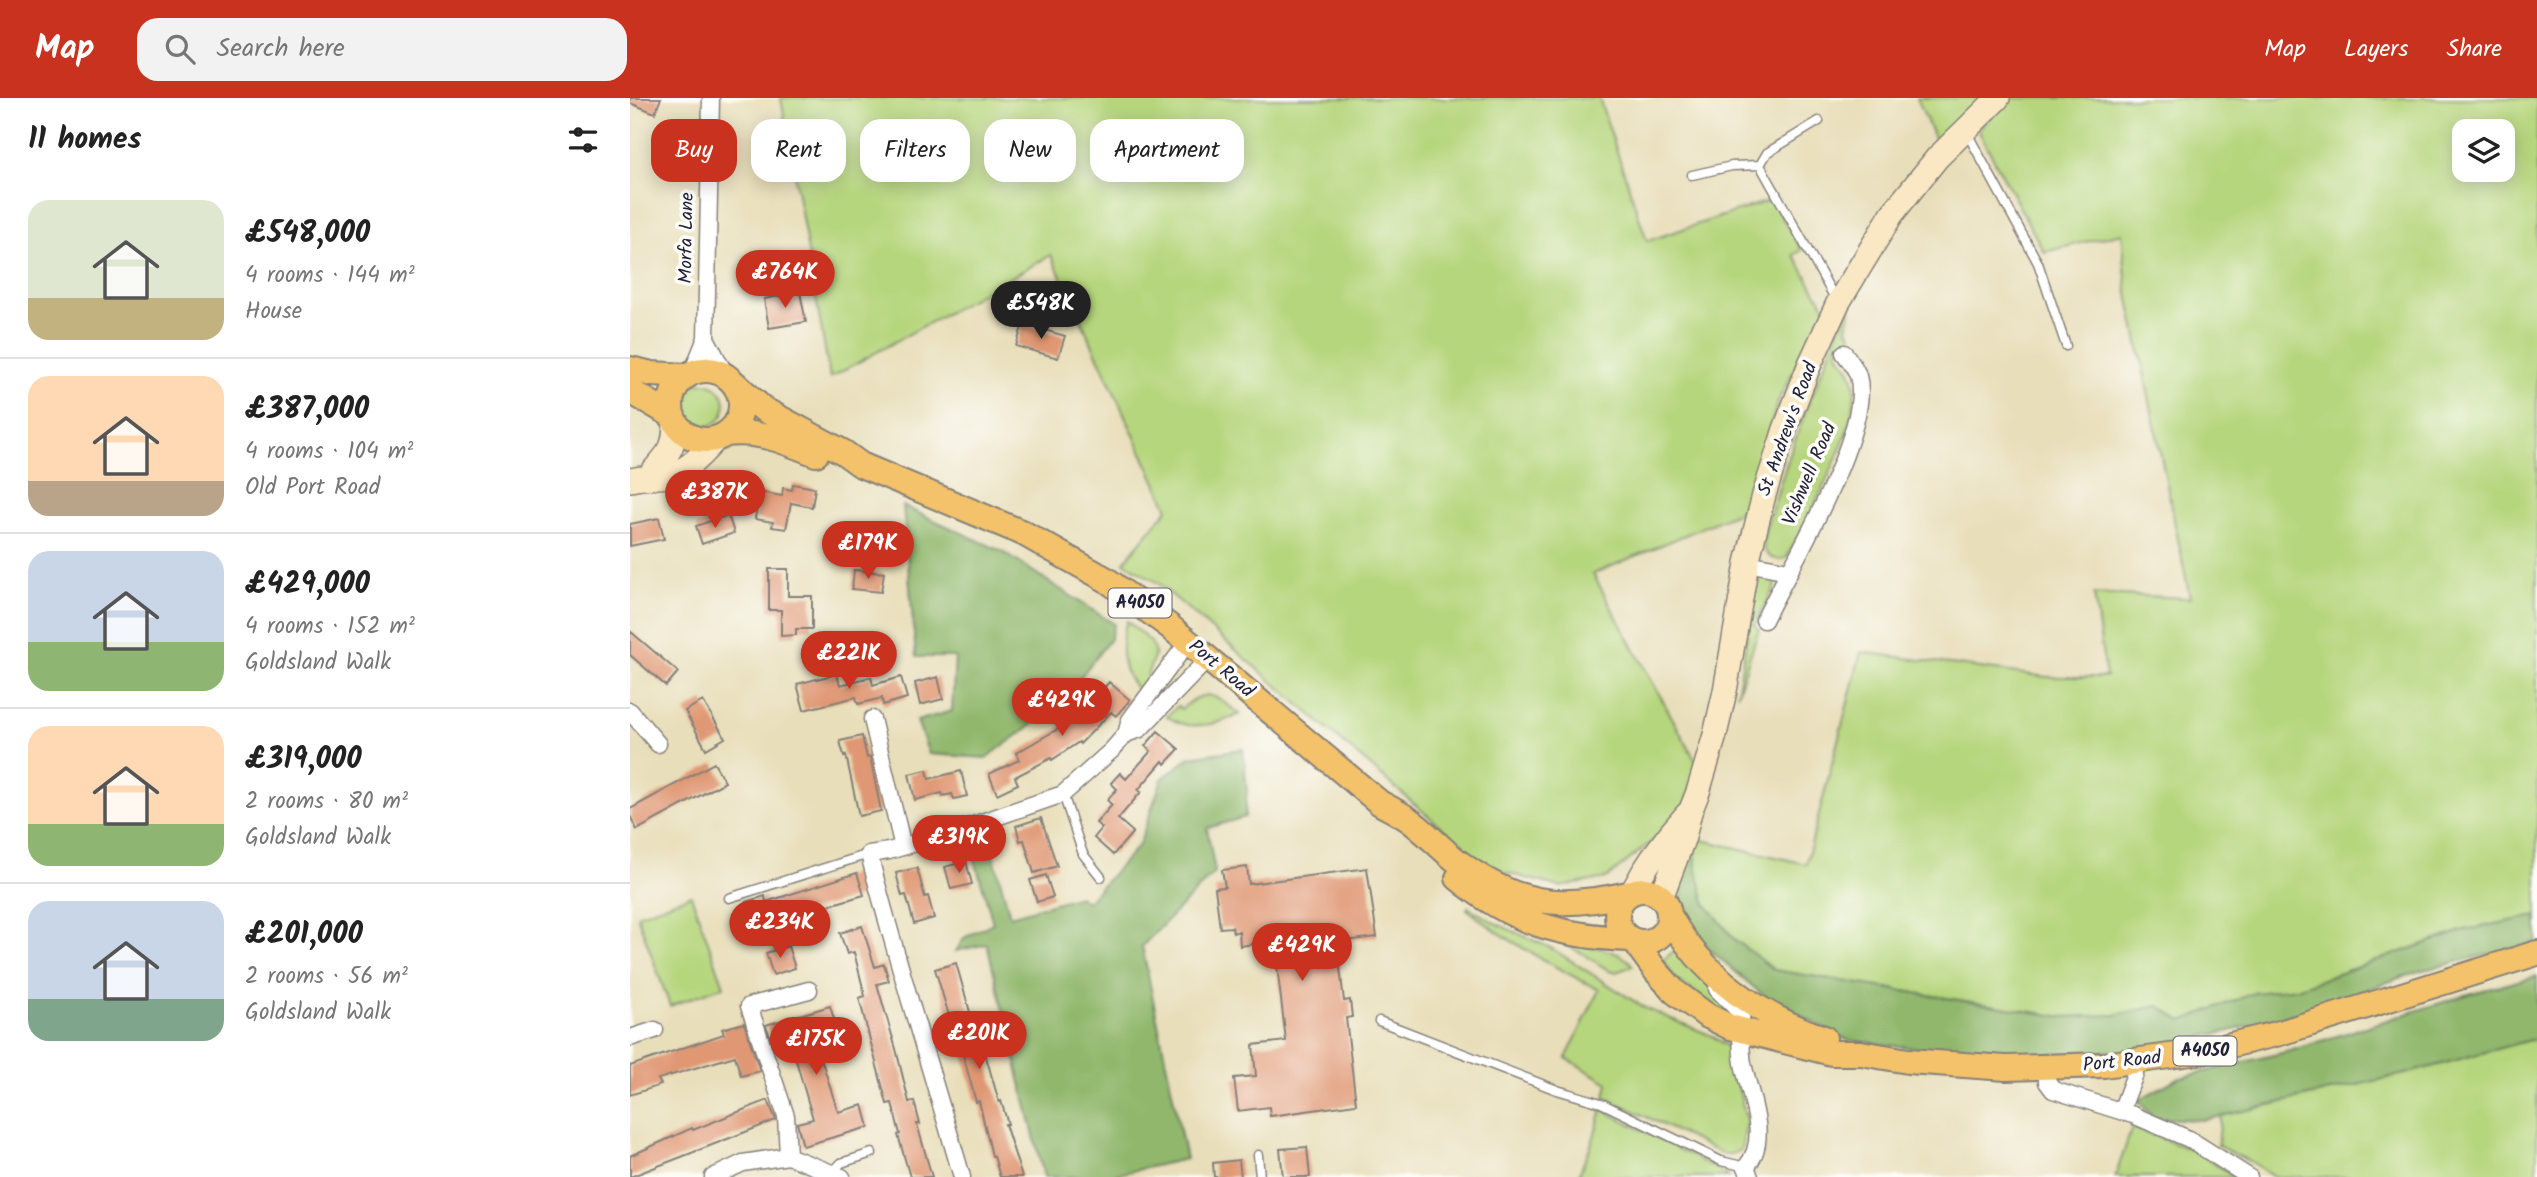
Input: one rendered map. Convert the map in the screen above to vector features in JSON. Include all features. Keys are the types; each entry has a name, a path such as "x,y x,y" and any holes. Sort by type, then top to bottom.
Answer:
{"main road":[{"path":"630,369 644,373 690,374 712,370 730,380 739,393 741,405 735,425 720,437"},
{"path":"674,419 672,393 690,374"},
{"name":"Port Road","path":"730,380 763,409 843,452 861,465 1023,533 1107,580 1188,642 1380,803 1408,819 1456,860 1482,878 1534,901 1557,904 1600,901 1630,893"},
{"name":"Port Road","path":"630,391 674,419 682,432 693,438 720,437 739,432 766,435 838,463 861,465"},
{"name":"Port Road","path":"1380,803 1399,830 1473,891 1508,912 1544,928 1568,934 1632,941 1675,992 1706,1015 1730,1027 1831,1053 1860,1053 1979,1067 2047,1068 2134,1062 2206,1051 2259,1038 2537,953"},
{"path":"1646,890 1665,906 1668,923 1661,936 1644,943 1632,941 1619,928 1617,910 1622,900 1630,893 1646,890"},
{"name":"Port Road","path":"1665,906 1685,942 1740,996 1764,1012 1860,1053"}],"street":[{"name":"Morfa Lane","path":"690,374 706,338 711,98"},
{"name":"St Andrew's Road","path":"1665,906 1690,812 1707,765 1725,691 1747,563 1764,495 1809,366 1838,303 1892,214 1937,158 1998,98"},
{"name":"Morfa Lane","path":"706,338 730,380"},
{"name":"Vishwell Road","path":"1764,620 1824,506 1850,443 1860,403 1858,376 1844,353"},
{"path":"640,477 668,455 674,439 674,419"},
{"path":"640,477 657,478 676,472 701,457 720,437"},
{"path":"1747,563 1788,571"},
{"path":"1126,734 1130,720 1188,642"},
{"path":"962,1177 894,952 869,854 959,830 1063,794 1126,734 1140,729 1208,659"},
{"path":"630,711 658,744"},
{"path":"872,719 903,847"},
{"name":"St Andrew's Road","path":"1630,893 1670,833 1690,812"},
{"path":"1712,971 1716,989 1741,1013 1742,1059 1758,1132 1754,1158 1748,1172"},
{"path":"788,1156 786,1116 749,1006 809,990"},
{"path":"630,1038 655,1030"},
{"path":"2121,1111 2135,1074 2134,1062"},
{"path":"2047,1068 2047,1082 2053,1090 2121,1111 2189,1139 2249,1177"},
{"path":"713,1177 743,1163 788,1156 838,1175"}],"lane":[{"path":"1760,165 1767,153 1819,121"},
{"path":"1964,129 2038,263 2066,346"},
{"path":"1692,175 1732,166 1760,165"},
{"path":"1760,165 1838,303"},
{"path":"1063,794 1083,854 1101,877"},
{"path":"729,898 869,854"},
{"path":"1378,1021 1558,1090 1601,1103 1748,1172"},
{"path":"838,1175 841,1163 872,1153"},
{"path":"1258,1156 1260,1177"}],"green space":[{"path":"781,98 1599,98 1647,241 1771,200 1802,250 1794,255 1826,309 1778,401 1746,509 1593,574 1697,763 1687,802 1657,837 1607,878 1560,887 1504,872 1477,858 1158,583 1124,562 1168,509 1051,255 830,378 796,182 846,182 846,119 785,119"},
{"path":"1917,98 1986,98 1937,145"},
{"path":"2009,98 2537,98 2537,916 2465,930 2297,988 2254,993 2182,1021 2159,1006 2115,1015 2064,1017 1774,970 1734,939 1705,903 1696,866 1694,838 1806,864 1861,652 2047,677 2106,677 2094,594 2190,598 2127,289 2122,233 2044,252 1978,130"},
{"path":"1852,300 1847,328 1855,341 1850,345 1847,342 1841,343 1837,352 1852,375 1855,393 1851,415 1833,467 1787,557 1774,559 1764,549 1767,523 1801,422"},
{"path":"703,383 712,384 719,389 724,396 724,414 719,421 712,426 703,427 694,426 687,421 682,414 681,405 682,396 687,389 694,384"},
{"path":"903,506 1001,551 1114,624 1110,639 1057,707 986,758 929,754 917,721 952,711 955,657 916,657"},
{"path":"1760,575 1771,577 1775,583 1774,589 1754,625 1759,629 1737,695 1757,579"},
{"path":"1127,621 1151,642 1155,654 1147,675 1150,677 1140,692 1128,676 1123,659 1122,640"},
{"path":"1207,695 1218,698 1240,714 1203,725 1184,724 1167,716 1178,706 1181,709 1196,698"},
{"path":"1243,749 1247,789 1245,817 1207,828 1215,872 1142,946 1186,1159 1105,1177 1044,1177 987,944 956,951 964,938 993,923 970,842 988,835 1010,916 1079,896 1087,902 1139,845 1162,779 1190,757"},
{"path":"1694,838 1696,866 1705,903 1734,939 1774,970 2064,1017 2115,1015 2159,1006 2182,1021 2254,993 2297,988 2465,930 2537,916 2537,942 2416,972 2306,1011 2226,1032 2123,1051 1990,1053 1961,1046 1932,1050 1847,1040 1764,996 1709,949 1688,923 1681,902 1681,866"},
{"path":"691,895 724,986 670,1006 637,915"},
{"path":"1468,907 1497,924 1551,948 1645,1008 1712,1036 1728,1047 1747,1123 1741,1150 1723,1154 1605,1097 1608,1083 1566,1058 1599,990 1514,943 1482,921 1467,909"},
{"path":"1553,939 1608,951 1619,955 1633,966 1611,972 1582,953"},
{"path":"1679,947 1732,1012 1734,1020 1676,979 1663,960"},
{"path":"2537,976 2537,1038 2405,1074 2204,1120 2153,1118 2138,1100 2178,1078 2290,1051 2472,993"},
{"path":"2537,1038 2537,1177 2273,1177 2255,1164 2218,1146 2221,1116 2405,1074"},
{"path":"1602,1109 1719,1170 1729,1177 1578,1177"},
{"path":"2132,1128 2199,1152 2234,1177 2115,1177"}],"building":[{"path":"630,98 661,98 655,113 630,103"},
{"path":"800,292 806,322 769,328 764,299"},
{"path":"1023,324 1065,336 1058,358 1016,346"},
{"path":"793,484 815,488 812,507 791,503 786,529 772,527 773,522 755,519 759,492 782,496 783,488 792,490"},
{"path":"728,515 734,533 702,544 696,526"},
{"path":"659,518 664,539 630,546 630,524"},
{"path":"769,569 788,569 788,596 812,596 812,629 796,629 796,635 781,636 781,610 769,610"},
{"path":"854,570 884,573 881,592 852,589"},
{"path":"630,631 678,672 666,686 630,655"},
{"path":"837,674 840,685 871,677 873,685 901,677 907,698 883,705 882,698 858,704 856,697 804,710 797,684"},
{"path":"938,677 943,699 920,705 915,683"},
{"path":"1109,682 1130,700 1116,716 1111,712 1080,744 1079,742 1052,760 1051,758 1015,777 1018,784 997,794 989,774 1019,760 1016,753 1063,726 1080,708 1084,712"},
{"path":"703,701 725,738 706,749 685,711"},
{"path":"1158,731 1179,749 1165,764 1163,761 1118,819 1133,832 1113,855 1094,838 1102,828 1096,823 1112,805 1107,800 1117,789 1111,783 1120,773 1126,779 1151,751 1145,746"},
{"path":"862,736 867,758 870,757 881,811 859,816 846,755 844,756 840,741"},
{"path":"714,763 725,782 637,830 630,816 630,809"},
{"path":"927,770 929,779 961,771 967,796 954,799 952,794 943,796 942,793 915,800 909,774"},
{"path":"1041,818 1057,866 1034,873 1024,840 1020,841 1016,826"},
{"path":"966,861 972,884 951,889 945,867"},
{"path":"1247,867 1249,884 1367,868 1377,937 1337,942 1344,1001 1350,1000 1352,1017 1346,1018 1356,1104 1270,1116 1269,1107 1238,1111 1234,1078 1256,1076 1253,1045 1286,1041 1274,941 1240,946 1239,931 1233,933 1232,927 1220,928 1215,888 1225,887 1222,870"},
{"path":"917,868 934,918 914,924 906,895 902,896 896,873"},
{"path":"857,873 864,895 809,911 815,928 782,938 776,920 752,927 745,902 765,896 766,902"},
{"path":"1046,875 1053,897 1037,902 1030,880"},
{"path":"862,926 875,967 884,964 889,981 877,984 909,1102 914,1101 920,1124 917,1124 932,1177 910,1177 892,1103 887,1104 859,998 865,996 854,952 847,954 840,933"},
{"path":"788,946 795,968 773,975 766,953"},
{"path":"956,963 999,1102 1001,1101 1008,1124 1005,1124 1022,1177 1000,1177 992,1156 979,1101 976,1102 953,1018 950,1019 935,969"},
{"path":"830,1006 837,1029 814,1036 838,1112 863,1105 869,1127 803,1146 797,1123 813,1119 791,1043 774,1048 766,1025"},
{"path":"744,1023 760,1071 741,1076 735,1056 658,1079 661,1085 630,1095 630,1066 724,1034 722,1029"},
{"path":"768,1100 776,1120 630,1177 630,1156 692,1128 693,1130"},
{"path":"1307,1147 1310,1177 1283,1177 1280,1149"},
{"path":"1239,1160 1241,1177 1214,1177 1213,1163"}]}
